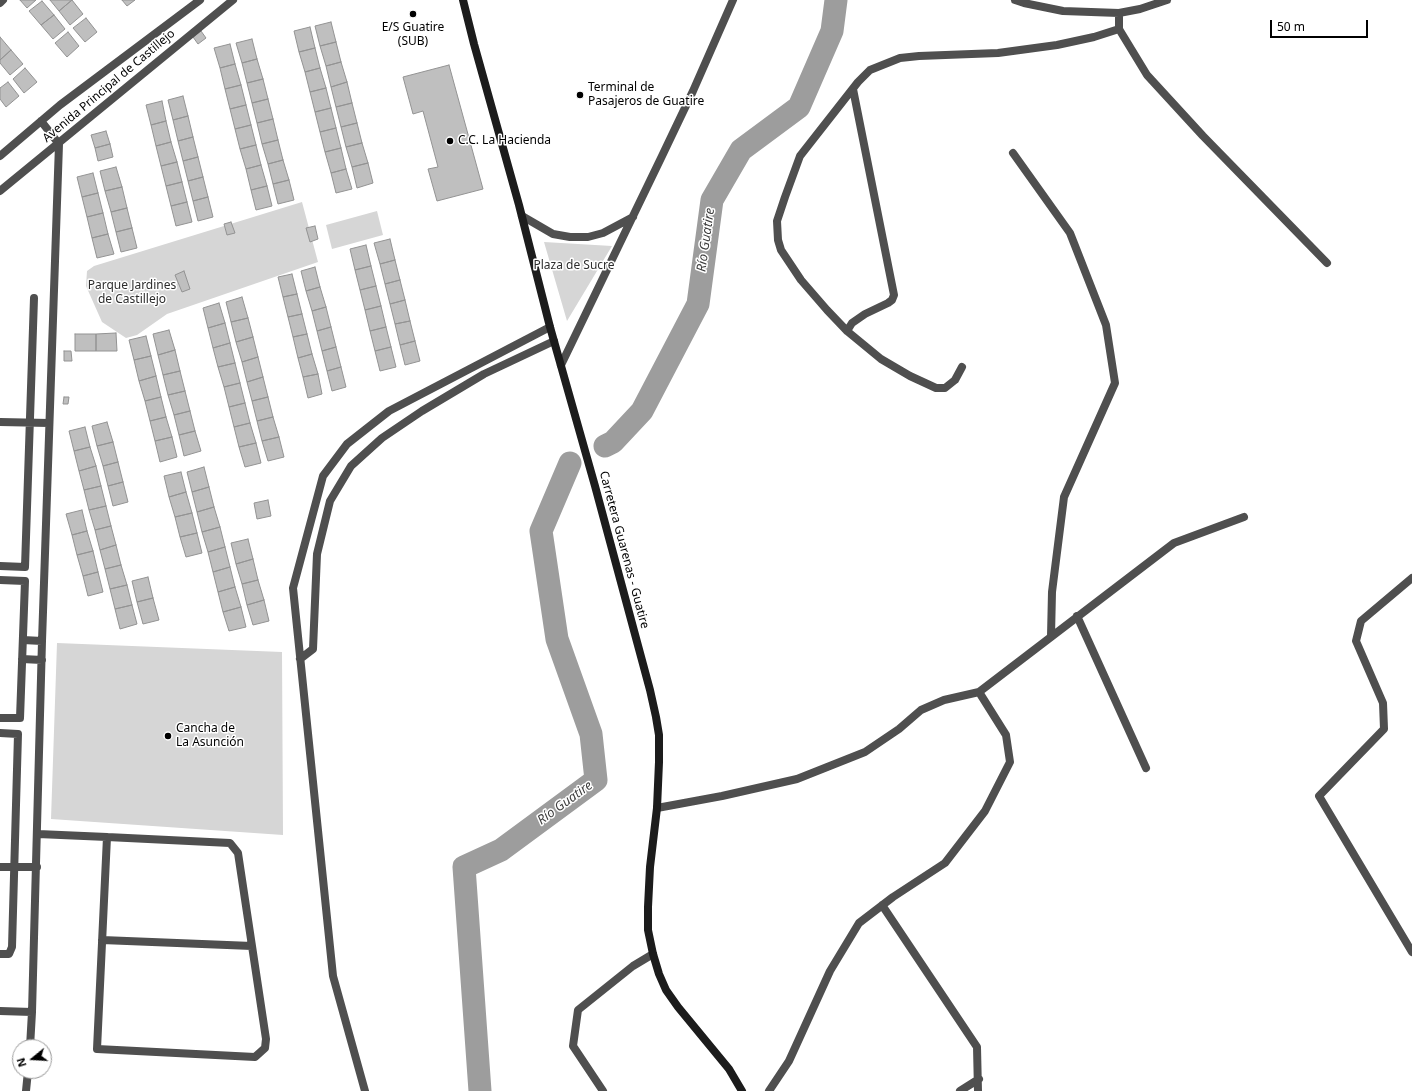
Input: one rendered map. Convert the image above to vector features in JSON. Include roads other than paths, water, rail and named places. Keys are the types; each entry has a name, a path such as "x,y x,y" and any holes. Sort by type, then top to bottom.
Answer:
{"main road":[{"name":"Carretera Guarenas - Guatire","path":"463,0 656,717 659,762 657,808 650,867 648,907 648,930 653,954 666,990 678,1007 729,1069 742,1091"}],"street":[{"path":"0,2 4,0"},
{"name":"Avenida Principal de Castillejo","path":"0,156 60,105 200,0"},
{"name":"Avenida Principal de Castillejo","path":"0,191 233,0"},
{"path":"561,366 693,91 733,0"},
{"path":"1015,0 1063,11 1119,13 1140,9 1167,0"},
{"path":"1119,13 1118,29 1147,75 1203,136 1327,262"},
{"path":"962,367 955,380 945,388 936,388 910,376 881,359 847,331 801,280 781,250 778,240 777,221 800,156 858,82 870,70 900,58 940,54 998,53 1057,45 1094,37 1118,29"},
{"path":"847,331 852,323 865,314 888,303 892,300 894,295 853,89"},
{"path":"30,1039 59,144 41,121"},
{"path":"1013,153 1070,233 1106,325 1116,383 1064,497 1052,592 1051,636"},
{"path":"522,216 553,234 570,237 588,237 603,233 633,217"},
{"path":"0,566 25,567 34,298"},
{"path":"364,1091 333,976 293,588 323,476 348,444 389,412 550,326"},
{"path":"300,659 313,649 317,554 330,501 351,466 382,438 422,411 484,374 554,341"},
{"path":"0,422 49,423"},
{"path":"657,808 722,796 798,779 866,752 899,729 921,710 944,700 979,692 1174,543 1244,517"},
{"path":"1412,578 1361,621 1356,641 1383,703 1384,729 1319,796 1412,952"},
{"path":"0,580 25,581 20,718 0,718"},
{"path":"1077,616 1146,768"},
{"path":"23,640 42,641"},
{"path":"22,659 42,660"},
{"path":"769,1091 789,1061 830,971 859,923 882,905 945,863 985,810 1010,762 1006,735 979,692"},
{"path":"0,733 18,734 12,947 9,954 0,954"},
{"path":"38,834 107,837 230,843 238,853 266,1038 265,1048 255,1057 97,1049 107,837"},
{"path":"0,867 37,867"},
{"path":"882,905 977,1047 979,1079 978,1091"},
{"path":"102,940 252,946"},
{"path":"603,1091 573,1046 578,1010 633,966 653,954"},
{"path":"0,1011 32,1012"},
{"path":"26,1091 27,1079"},
{"path":"960,1091 979,1079"}],"waterway":[{"name":"Río Guatire","path":"605,446 613,442 642,411 698,304 712,200 741,150 799,107 832,31 836,0"},
{"name":"Río Guatire","path":"480,1091 464,867 501,850 596,780 591,734 557,639 541,531 570,463"}],"place":[{"name":"E/S Guatire (SUB)","path":"413,14"},
{"name":"Terminal de Pasajeros de Guatire","path":"580,95"},
{"name":"C.C. La Hacienda","path":"450,141"},
{"name":"Cancha de La Asunción","path":"168,736"}],"park label":[{"name":"Plaza de Sucre","path":"574,266"},
{"name":"Parque Jardines de Castillejo","path":"132,293"}]}
